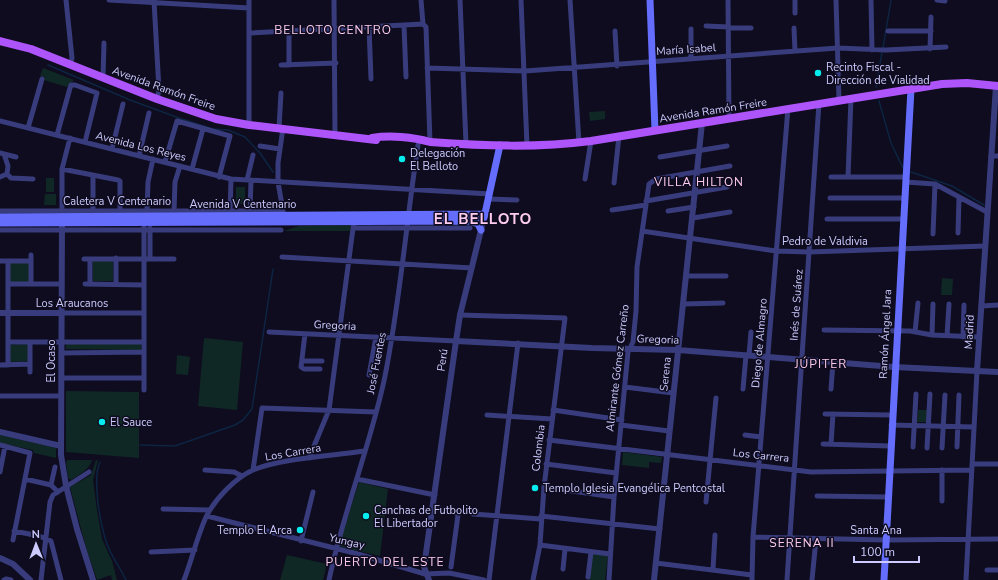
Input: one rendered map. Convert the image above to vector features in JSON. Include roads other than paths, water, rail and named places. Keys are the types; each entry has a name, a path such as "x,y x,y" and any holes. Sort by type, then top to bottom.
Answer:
{"main road":[{"path":"650,0 655,130"},
{"name":"Avenida Ramón Freire","path":"0,41 31,49 157,99 203,115 250,125 372,138 380,142 527,146 579,143 911,89 961,83 997,86"},
{"name":"Avenida Ramón Freire","path":"0,46 47,56"},
{"name":"Ramón Ángel Jara","path":"884,580 888,471 911,89"},
{"name":"Perú","path":"485,216 500,145"},
{"name":"Avenida V Centenario","path":"0,223 62,220 120,213 230,213 471,225 485,216"},
{"name":"Avenida V Centenario","path":"0,217 147,226 216,222 354,224 408,222 485,216"},
{"path":"471,225 478,224 481,230"}],"street":[{"path":"66,0 72,58 70,65"},
{"path":"109,0 180,2 249,8"},
{"path":"249,0 250,125"},
{"path":"334,0 336,63 335,135"},
{"name":"José Fuentes","path":"329,580 335,549 357,479 384,379 412,188 424,142 427,68 426,27 423,24 421,0"},
{"path":"460,0 466,144"},
{"path":"522,0 527,146"},
{"path":"570,0 579,143"},
{"path":"728,0 729,118"},
{"path":"795,0 795,13"},
{"path":"836,0 839,100"},
{"path":"871,0 872,50"},
{"path":"937,0 945,1"},
{"path":"154,2 159,90 157,99"},
{"path":"930,49 931,17"},
{"path":"249,33 423,24"},
{"path":"404,25 406,77"},
{"path":"706,26 751,28"},
{"path":"370,27 371,79"},
{"path":"794,28 796,51"},
{"path":"691,29 692,59"},
{"path":"289,30 289,65"},
{"path":"615,31 617,66"},
{"path":"888,31 931,31"},
{"path":"103,77 104,43"},
{"name":"María Isabel","path":"427,68 525,72 838,48 883,50 930,49 946,47"},
{"path":"281,65 336,63"},
{"path":"28,128 42,78"},
{"path":"57,135 71,86 97,93 85,142"},
{"name":"Madrid","path":"966,580 987,212 995,156 997,86"},
{"path":"278,182 281,93"},
{"path":"848,177 851,98"},
{"name":"Inés de Suárez","path":"787,580 819,103"},
{"path":"112,149 123,104"},
{"name":"Diego de Almagro","path":"752,577 753,537 788,108"},
{"path":"139,156 150,113"},
{"name":"Avenida Los Reyes","path":"0,121 231,179 412,188 517,200"},
{"path":"165,162 177,121 230,136 219,177"},
{"name":"Serena","path":"654,580 666,454 698,171 702,123"},
{"path":"192,169 203,129"},
{"path":"614,183 619,136"},
{"name":"El Ocaso","path":"70,138 62,169 61,446 66,486 82,551 93,580"},
{"path":"585,179 590,141"},
{"path":"260,146 280,149"},
{"path":"660,157 727,146"},
{"path":"2,154 16,157"},
{"path":"2,154 8,166 7,174"},
{"path":"250,211 249,180 253,155"},
{"path":"147,211 148,182 153,159"},
{"path":"174,211 175,182 180,166"},
{"path":"698,171 730,166"},
{"path":"62,169 120,181 120,213"},
{"name":"Almirante Gómez Carreño","path":"608,580 621,422 636,312 637,267 649,184 656,179 698,171"},
{"path":"0,176 7,174"},
{"path":"7,174 10,178 33,179"},
{"path":"93,176 93,211"},
{"path":"831,177 906,180 935,184 987,212"},
{"path":"216,222 230,213 231,179"},
{"name":"Caletera V Centenario","path":"0,230 62,220 93,211 120,213 174,211 230,213 250,211 283,211 278,182"},
{"path":"933,234 935,184"},
{"path":"612,210 727,187"},
{"path":"830,198 904,198"},
{"path":"958,233 959,198"},
{"path":"668,211 694,207"},
{"name":"Caletera V Centenario","path":"0,211 62,220"},
{"path":"692,218 730,212"},
{"name":"Perú","path":"425,574 424,567 460,315 485,216"},
{"path":"827,219 903,219"},
{"path":"309,458 329,410 354,224"},
{"path":"147,226 281,230"},
{"path":"144,390 144,258 147,226"},
{"path":"147,226 150,259"},
{"name":"Pedro de Valdivia","path":"642,231 776,251 809,252 985,246"},
{"path":"30,284 31,255"},
{"path":"282,257 472,268"},
{"path":"116,258 116,284"},
{"path":"144,285 87,284 87,259 174,259"},
{"path":"0,261 31,261"},
{"path":"8,261 8,365"},
{"path":"686,276 726,276"},
{"path":"8,284 62,284"},
{"path":"915,332 918,303"},
{"path":"683,304 723,304"},
{"path":"932,335 933,304"},
{"path":"947,336 949,304"},
{"path":"963,336 964,305"},
{"path":"981,306 998,305"},
{"name":"Los Araucanos","path":"0,313 144,313"},
{"name":"Colombia","path":"460,315 565,318 546,464 540,545 533,580"},
{"path":"824,330 896,330 932,335 979,337"},
{"name":"Gregoria","path":"269,332 678,350 894,367 998,372"},
{"path":"743,389 751,332"},
{"path":"305,334 302,361 303,368 320,369"},
{"path":"370,375 376,337"},
{"path":"8,342 144,342"},
{"path":"30,342 30,372"},
{"path":"489,580 518,343"},
{"path":"61,353 144,352"},
{"path":"302,361 322,361"},
{"path":"831,389 832,362"},
{"path":"0,365 30,364"},
{"path":"61,378 144,378"},
{"path":"625,387 673,393"},
{"path":"913,447 916,394"},
{"path":"927,448 930,394"},
{"path":"942,448 945,395"},
{"path":"957,447 960,395"},
{"path":"0,396 61,396"},
{"path":"706,502 716,398"},
{"path":"253,470 262,408 376,412"},
{"path":"554,410 669,431"},
{"path":"825,414 892,415"},
{"path":"831,444 833,414"},
{"path":"487,415 552,418"},
{"path":"891,425 974,427"},
{"path":"0,432 61,446"},
{"path":"745,435 761,437"},
{"name":"Los Carrera","path":"549,440 710,460 794,468 811,472 972,470"},
{"path":"823,444 890,446"},
{"path":"0,472 3,446 30,453 13,540"},
{"name":"Los Carrera","path":"184,580 210,510 223,494 242,476 253,470 270,465 364,451"},
{"path":"546,464 616,473"},
{"path":"973,464 998,464"},
{"path":"51,485 55,467"},
{"path":"205,470 234,472 242,476"},
{"path":"942,470 942,501"},
{"path":"41,580 50,502 53,495 89,472"},
{"path":"25,479 51,485 58,492"},
{"path":"357,479 435,495"},
{"path":"544,487 614,497"},
{"path":"301,541 313,492"},
{"path":"817,496 887,497"},
{"path":"433,508 454,511 458,515 451,567"},
{"path":"163,509 210,510"},
{"path":"473,514 541,517 660,529"},
{"name":"Yungay","path":"207,516 301,541 358,554 425,574 449,573 484,580"},
{"path":"14,531 46,538 53,544 61,580"},
{"path":"713,570 715,535"},
{"name":"Santa Ana","path":"753,537 886,540 998,538"},
{"path":"812,580 816,539"},
{"path":"540,545 610,554"},
{"path":"562,570 565,549"},
{"path":"151,552 195,550"},
{"path":"588,577 591,552"},
{"path":"0,558 13,564 30,580"},
{"path":"656,563 713,570 752,577"},
{"path":"987,570 998,570"},
{"path":"425,574 429,580"},
{"path":"4,580 11,580"}],"waterway":[{"path":"883,48 891,0"},
{"path":"876,87 882,52"},
{"path":"48,65 130,100 179,118 213,129 228,130 245,137 260,153 273,172"},
{"path":"879,101 891,143 903,168"},
{"path":"911,172 952,186 984,205"},
{"path":"140,445 175,446 235,425 243,420 252,409 273,269"},
{"path":"100,462 98,469 97,489 101,523 108,546 126,580"}],"place":[{"name":"Recinto Fiscal - Dirección de Vialidad","path":"818,73"},
{"name":"Delegación El Belloto","path":"402,159"},
{"name":"El Sauce","path":"102,422"},
{"name":"Templo Iglesia Evangélica Pentcostal","path":"535,488"},
{"name":"Canchas de Futbolito El Libertador","path":"366,516"},
{"name":"Templo El Arca","path":"300,530"}],"district":[{"name":"BELLOTO CENTRO","path":"333,30"},
{"name":"VILLA HILTON","path":"699,182"},
{"name":"EL BELLOTO","path":"483,219"},
{"name":"JÚPITER","path":"821,364"},
{"name":"SERENA II","path":"802,543"},
{"name":"PUERTO DEL ESTE","path":"385,562"}]}
